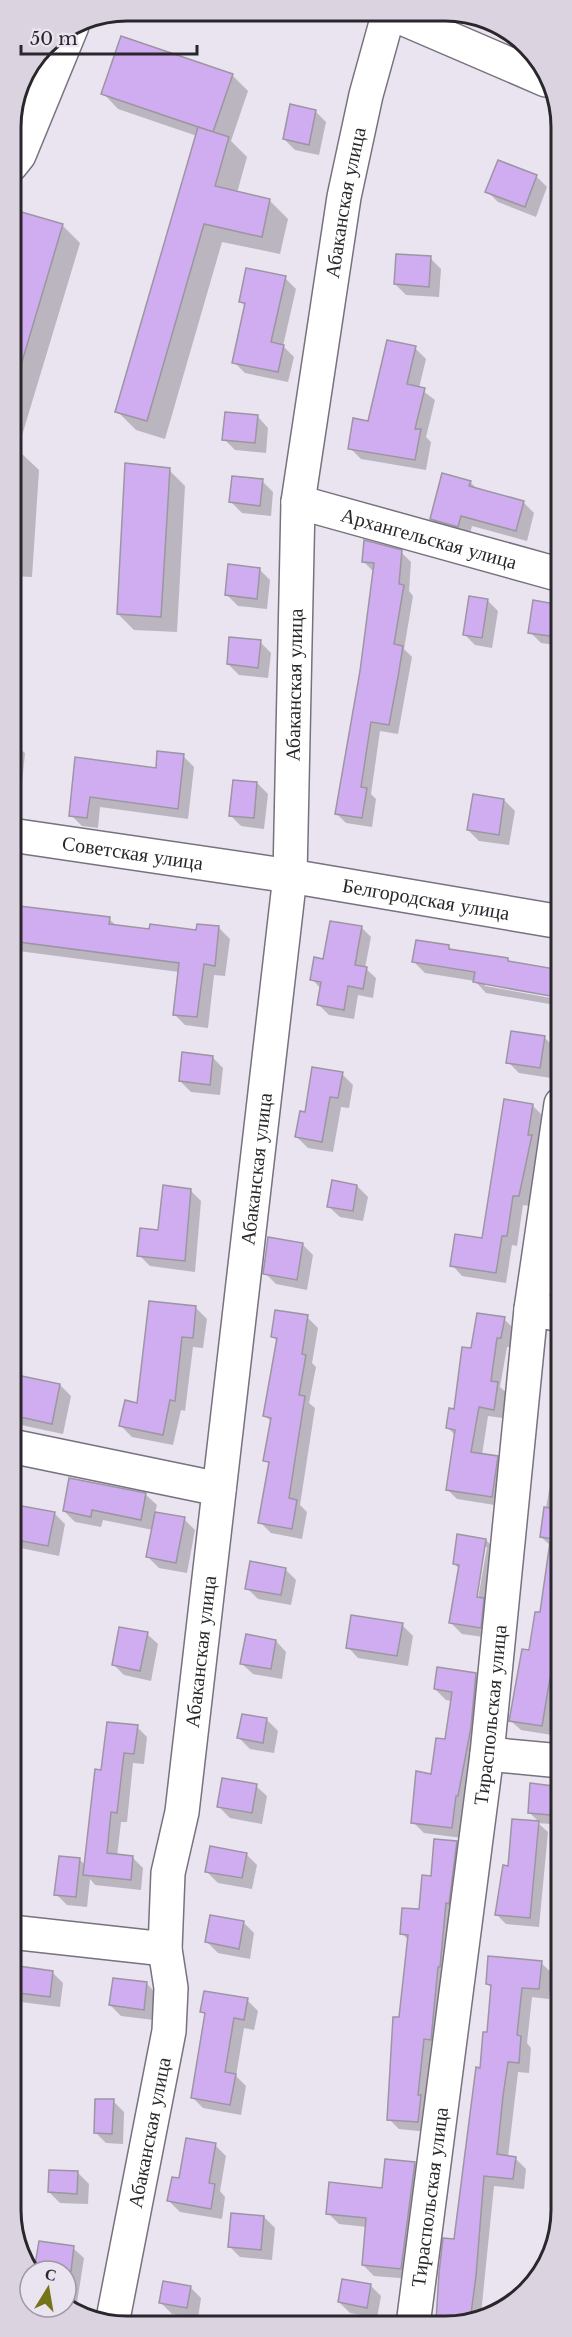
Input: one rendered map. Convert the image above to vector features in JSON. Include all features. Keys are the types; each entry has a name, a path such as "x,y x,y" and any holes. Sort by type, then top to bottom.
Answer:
{"street":[{"name":"Абаканская улица","path":"114,2315 169,2031 171,1988 165,1949 168,1872 182,1812 290,876 298,502 344,197 366,95 386,21"},
{"path":"409,21 538,77"},
{"path":"21,153 66,40"},
{"name":"Архангельская улица","path":"298,502 551,572"},
{"name":"Советская улица","path":"21,836 290,876"},
{"name":"Белгородская улица","path":"290,876 551,920"},
{"name":"Тираспольская улица","path":"414,2316 546,1312 551,1243"},
{"path":"21,1448 219,1489"},
{"path":"487,1754 551,1760"},
{"path":"21,1933 165,1949"}],"building":[{"path":"121,36 233,74 213,132 101,94"},
{"path":"290,104 316,110 309,145 283,139"},
{"path":"198,127 229,137 215,186 270,199 262,237 204,224 147,421 115,412"},
{"path":"498,160 537,175 525,207 485,192"},
{"path":"21,212 63,224 21,365"},
{"path":"396,254 431,256 429,287 394,284"},
{"path":"246,268 286,276 271,342 284,345 278,372 232,363 245,303 239,302"},
{"path":"387,340 416,346 407,384 425,388 415,429 421,429 415,460 348,449 353,418 368,421"},
{"path":"225,412 258,415 255,443 222,440"},
{"path":"125,463 170,468 161,617 117,614"},
{"path":"442,473 471,481 469,486 524,501 516,531 461,516 458,527 430,519"},
{"path":"232,476 263,479 260,506 229,502"},
{"path":"364,540 402,550 399,584 404,585 394,644 403,646 398,677 389,725 371,722 361,787 367,788 362,818 335,814 360,671 374,563 362,562"},
{"path":"228,564 260,568 257,599 225,595"},
{"path":"469,596 488,599 482,638 463,635"},
{"path":"533,600 551,603 551,636 528,633"},
{"path":"229,637 261,640 258,668 227,664"},
{"path":"157,751 184,754 178,809 90,797 87,818 69,816 75,757 156,768"},
{"path":"233,780 257,782 254,818 229,816"},
{"path":"473,794 504,799 499,835 467,830"},
{"path":"21,906 110,917 109,924 149,929 150,924 196,930 197,924 219,926 215,966 204,964 197,1017 173,1015 179,963 21,942"},
{"path":"330,921 362,926 355,965 367,967 363,989 348,986 344,1010 317,1005 321,982 310,980 314,957 323,959"},
{"path":"416,940 449,945 449,949 508,958 508,961 551,968 550,996 473,982 475,972 412,962"},
{"path":"511,1031 545,1036 540,1068 506,1063"},
{"path":"182,1052 213,1056 210,1085 179,1081"},
{"path":"312,1067 343,1072 338,1098 330,1097 322,1142 295,1137 300,1111 305,1112"},
{"path":"504,1099 533,1104 528,1135 532,1135 519,1196 513,1196 507,1236 502,1236 496,1273 450,1266 455,1234 482,1238"},
{"path":"332,1180 357,1185 353,1211 327,1207"},
{"path":"163,1185 191,1189 185,1261 137,1256 140,1228 158,1230"},
{"path":"268,1237 303,1243 297,1280 263,1274"},
{"path":"149,1301 196,1306 193,1338 182,1337 175,1401 170,1400 163,1435 119,1426 125,1400 137,1403"},
{"path":"275,1310 308,1315 302,1354 306,1355 299,1395 305,1396 289,1498 297,1500 292,1529 258,1523 269,1462 263,1461 271,1418 263,1416 277,1338 271,1337"},
{"path":"477,1313 505,1317 501,1338 497,1338 491,1381 498,1382 494,1410 479,1407 471,1452 498,1456 492,1497 446,1490 455,1430 446,1428 449,1408 454,1409 462,1347 471,1348"},
{"path":"21,1376 60,1384 52,1424 21,1417"},
{"path":"69,1478 146,1493 141,1520 92,1510 91,1517 63,1511"},
{"path":"21,1506 55,1512 48,1546 21,1541"},
{"path":"544,1507 551,1508 551,1539 540,1537"},
{"path":"155,1512 185,1517 176,1563 146,1557"},
{"path":"457,1534 486,1539 477,1597 484,1598 481,1628 449,1623 459,1565 453,1564"},
{"path":"551,1542 551,1678 542,1726 509,1721 522,1649 529,1650 535,1612 540,1612"},
{"path":"250,1561 286,1568 281,1595 245,1589"},
{"path":"351,1615 403,1623 397,1656 346,1648"},
{"path":"119,1627 148,1632 140,1671 112,1665"},
{"path":"246,1634 276,1640 271,1669 240,1664"},
{"path":"437,1667 476,1673 471,1727 458,1796 456,1796 452,1828 411,1823 416,1771 431,1774 436,1738 445,1739 452,1692 434,1689"},
{"path":"242,1714 267,1718 263,1743 237,1738"},
{"path":"107,1722 138,1725 134,1754 124,1753 117,1813 111,1812 107,1853 133,1856 131,1880 83,1875 95,1769 101,1770"},
{"path":"222,1778 257,1784 252,1813 217,1807"},
{"path":"530,1783 551,1786 551,1815 528,1813"},
{"path":"512,1819 539,1821 530,1918 495,1915 503,1865 508,1866"},
{"path":"434,1839 457,1841 449,1904 446,1903 431,2040 424,2039 418,2095 421,2095 418,2122 387,2120 393,2017 399,2017 408,1935 400,1934 402,1908 419,1909 422,1875 431,1876"},
{"path":"210,1846 247,1853 242,1878 205,1872"},
{"path":"59,1856 80,1858 76,1897 54,1895"},
{"path":"210,1915 244,1921 239,1949 205,1942"},
{"path":"488,1956 542,1961 539,1989 522,1988 517,2035 521,2036 519,2063 508,2062 503,2096 497,2154 516,2157 513,2179 484,2176 471,2312 436,2316 443,2238 454,2239 476,2067 480,2068 483,2032 487,2032 491,1985 486,1984"},
{"path":"21,1966 53,1971 50,1997 21,1993"},
{"path":"113,1978 147,1982 144,2010 109,2005"},
{"path":"204,1991 248,1998 244,2020 234,2018 225,2072 236,2074 230,2105 191,2098 205,2013 200,2012"},
{"path":"95,2099 114,2099 112,2134 94,2133"},
{"path":"186,2138 216,2143 209,2183 215,2184 211,2209 167,2201 172,2177 179,2178"},
{"path":"385,2159 415,2162 401,2269 362,2265 366,2218 326,2214 329,2182 382,2188"},
{"path":"49,2170 78,2171 77,2194 48,2192"},
{"path":"231,2213 264,2216 261,2250 228,2247"},
{"path":"39,2241 74,2246 72,2259 36,2259"},
{"path":"342,2279 371,2284 367,2308 338,2302"},
{"path":"163,2281 191,2286 187,2308 159,2303"}]}
